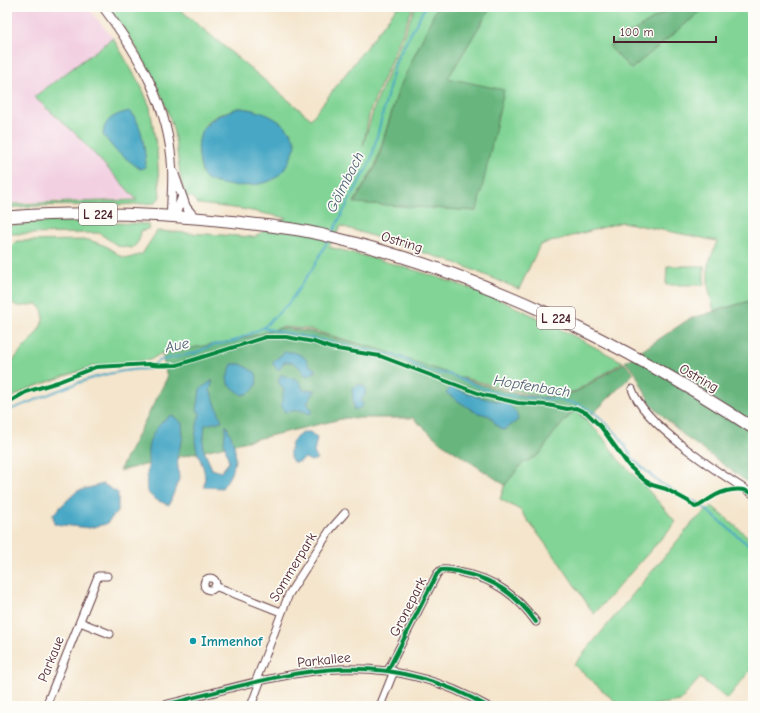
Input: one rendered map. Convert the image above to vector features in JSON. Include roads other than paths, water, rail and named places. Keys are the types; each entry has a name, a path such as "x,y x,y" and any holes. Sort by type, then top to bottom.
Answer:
{"main road":[{"name":"Ostring","path":"7,217 79,213 171,216 287,228 327,235 446,271 528,305 622,351 753,428"}],"street":[{"path":"103,7 129,44 153,87 166,129 172,167 186,207 195,218"},
{"path":"171,216 172,167"},
{"path":"171,216 178,208 182,197"},
{"path":"632,389 638,403 670,436 714,469 753,494"},
{"name":"Sommerpark","path":"251,706 281,612 300,576 330,530 345,513"},
{"name":"Gronepark","path":"391,671 437,574 441,570 471,574 495,584 516,598 536,622"},
{"name":"Parkaue","path":"46,706 98,576 107,576"},
{"path":"215,586 281,612"},
{"path":"80,622 110,634"},
{"name":"Parkallee","path":"160,706 304,672 331,668 358,668 391,671 438,682 487,706"},
{"path":"380,706 391,671"}],"water":[{"path":"239,108 257,111 274,118 288,130 293,138 296,146 288,164 274,179 259,184 238,186 218,183 203,176 198,150 202,132 207,124 215,118 226,112"},
{"path":"130,111 138,123 143,143 146,164 144,168 140,169 115,150 103,135 104,129 111,118"},
{"path":"285,352 293,352 303,356 309,365 315,369 315,372 309,376 305,375 297,365 292,362 284,362 281,368 277,370 272,362"},
{"path":"232,364 241,364 256,373 257,382 255,388 250,393 242,395 228,384 227,378"},
{"path":"281,374 297,380 303,390 316,390 307,403 313,411 310,414 300,410 285,412 281,405 284,390 278,382"},
{"path":"213,380 210,390 222,421 205,425 203,448 212,469 221,472 229,462 224,442 226,425 235,450 232,472 222,488 204,487 205,474 195,443 200,412 197,411 200,389"},
{"path":"360,384 366,388 365,395 361,400 363,405 354,410 352,388"},
{"path":"451,387 475,396 508,404 516,412 518,420 505,430 497,426 490,416 475,412 446,393"},
{"path":"172,415 182,423 183,438 177,456 179,479 169,505 152,497 148,492 146,480 149,443 153,433 163,421"},
{"path":"305,432 310,432 317,438 314,452 317,459 311,461 305,458 299,462 293,462 290,457 291,445 297,436"},
{"path":"103,484 118,493 118,511 106,524 89,528 54,524 53,514 77,491"}],"waterway":[{"name":"Gölmbach","path":"332,233 371,160 396,61 425,7"},
{"name":"Aue","path":"7,411 94,378 111,373 149,369 158,361 195,353 213,345 234,341 263,328 289,303 314,266 328,240"},
{"name":"Hopfenbach","path":"263,328 400,357 426,371 448,374 492,392 511,396 560,400 581,405 596,414 607,424 618,435 633,459 656,480 689,500 697,502 753,549"}],"place":[{"name":"Immenhof","path":"193,641"}]}
